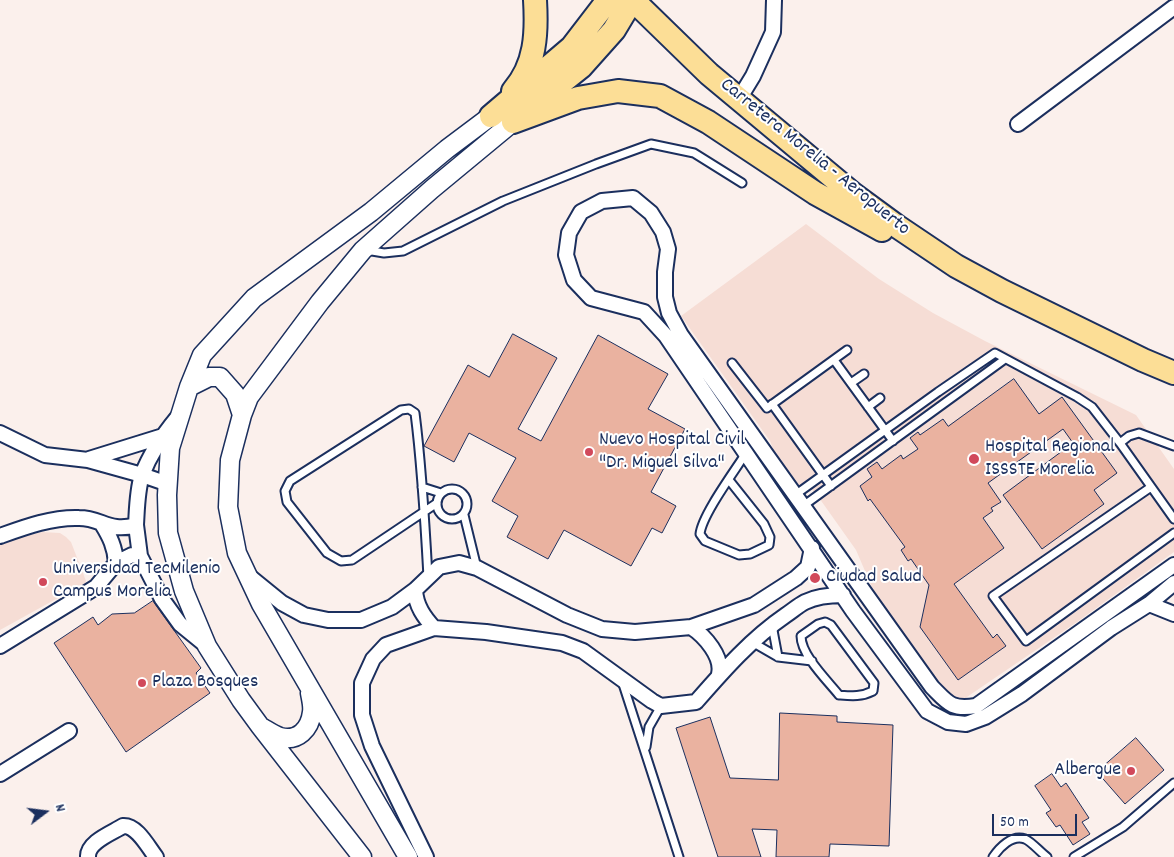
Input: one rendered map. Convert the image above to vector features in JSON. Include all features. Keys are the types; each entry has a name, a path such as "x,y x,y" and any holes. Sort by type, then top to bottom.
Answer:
{"highway":[{"path":"492,116 521,82 532,54 536,31 535,0"},
{"path":"513,122 581,67 614,30 632,0"},
{"name":"Carretera Morelia - Aeropuerto","path":"632,0 709,74 853,194 956,266 1002,291 1143,360 1174,373"},
{"path":"492,116 572,47 606,3"},
{"path":"513,122 578,98 618,92 660,96 708,122 815,193 901,241 956,266"}],"street":[{"path":"739,99 753,76 773,32 774,0"},
{"path":"1018,124 1174,6"},
{"path":"362,857 260,726 207,646 184,591 168,533 170,448 189,387 202,355 254,298 370,212 447,149 492,116"},
{"path":"408,857 261,604 237,553 228,507 230,460 242,414 249,397 320,302 363,250 432,189 513,122"},
{"path":"1174,565 976,706 960,709 947,702 932,686 681,335 669,313 665,297 665,272 668,249 663,232 651,213 633,198 602,201 581,212 569,233 566,255 574,280 590,298 644,312 666,336 812,548 842,595 927,710 948,722 966,724 985,717 1111,628 1149,604 1174,583"},
{"path":"189,387 209,377 220,377 235,394 242,414"},
{"path":"181,414 163,436 142,475 136,525 140,556 162,599 180,624 207,646"},
{"path":"0,433 45,455 88,460 168,484"},
{"path":"88,460 163,436"},
{"path":"0,536 37,523 79,518 90,519 115,528 136,525"},
{"path":"102,524 115,551 116,562"},
{"path":"247,574 282,603 304,615 328,620 361,620 392,607 415,590 439,567 459,563 477,568 568,615 602,629 635,632 691,628 754,605 796,578 808,567 812,548"},
{"path":"0,646 96,588 116,562 132,555 140,556"},
{"path":"415,590 415,597 422,615 434,628"},
{"path":"426,857 372,746 362,715 362,682 373,659 386,645 434,628 486,632 562,643 583,651 652,701 662,706 696,702 719,674 772,625 806,602 824,596 842,595"},
{"path":"1149,604 1174,614"},
{"path":"691,628 698,632 712,649 720,668 719,674"},
{"path":"260,726 280,737 286,738 304,733 312,711 310,690"},
{"path":"0,774 69,731"},
{"path":"88,857 88,851 91,846 123,826 128,826 134,829 156,857"}],"lane":[{"path":"363,250 384,253 403,251 503,201 651,144 694,153 742,183"},
{"path":"732,363 767,408 847,350"},
{"path":"799,500 822,475 995,353 1092,407 1174,519"},
{"path":"799,500 830,486 1005,359"},
{"path":"834,360 893,441"},
{"path":"851,383 864,374"},
{"path":"938,392 946,402"},
{"path":"868,406 880,398"},
{"path":"772,404 830,486"},
{"path":"428,577 424,512 419,442 415,413 409,408 401,410 290,481 285,491 287,502 327,553 341,561 352,560 424,512 437,503 441,494 450,488 461,491 467,499 467,510 460,518 449,520 440,514 437,503"},
{"path":"1120,443 1129,436 1138,433 1174,446"},
{"path":"729,480 764,524 770,537 768,545 750,554 739,554 705,541 700,534 701,525 729,480 746,453"},
{"path":"422,487 441,494"},
{"path":"1151,487 993,596 1026,641 1174,533"},
{"path":"464,515 477,568"},
{"path":"752,642 778,657 812,661 839,694 853,697 866,695 873,691 874,683 831,625 825,622 818,624 801,636 803,648 812,661"},
{"path":"772,625 778,657"},
{"path":"621,678 679,857"},
{"path":"646,752 649,726 662,706"},
{"path":"1074,857 1123,827 1174,783"},
{"path":"993,857 1000,847 1015,838 1025,839 1046,857"}],"shaded area":[{"name":"Hospital Regional ISSSTE Morelia","path":"806,224 879,279 933,313 985,341 1136,415 1174,469 1174,552 1077,622 964,699 957,699 947,693 874,592 856,550 817,495 806,483 800,487 773,449 770,441 681,316"},
{"name":"Universidad TecMilenio Campus Morelia","path":"42,532 60,533 71,542 86,581 0,630 0,543"}],"building":[{"name":"Nuevo Hospital Civil \"Dr. Miguel Silva\"","path":"513,334 557,358 518,429 541,441 598,335 668,374 648,409 685,429 651,492 676,506 662,533 652,528 631,566 564,530 548,559 507,537 518,516 492,501 516,458 469,433 454,462 424,446 468,365 489,377"},
{"path":"1014,379 1039,414 1062,397 1117,473 1094,490 1104,504 1042,549 1003,495 1073,443 1063,429 988,483 1001,502 991,508 993,511 983,518 1004,548 954,584 993,638 997,634 1006,646 958,680 920,627 929,585 911,559 908,561 901,550 905,547 870,499 868,501 860,486 872,477 867,469 877,462 882,469 901,455 903,459 918,449 910,438 918,432 920,435 943,419 948,426"},
{"name":"Plaza Bosques","path":"153,601 201,668 196,673 210,693 126,752 54,643 93,617 98,625 112,614 134,613"},
{"path":"780,713 837,716 837,722 893,725 889,846 830,844 829,857 776,857 777,830 752,829 761,857 718,857 676,728 710,717 730,778 778,780"},
{"name":"Albergue","path":"1136,738 1164,770 1125,804 1097,772"},
{"path":"1052,774 1061,787 1066,783 1089,818 1082,822 1090,834 1073,845 1060,825 1056,827 1046,813 1051,810 1035,786"}],"place":[{"name":"Nuevo Hospital Civil \"Dr. Miguel Silva\"","path":"589,452"},
{"name":"Hospital Regional ISSSTE Morelia","path":"974,459"},
{"name":"Ciudad Salud","path":"815,578"},
{"name":"Universidad TecMilenio Campus Morelia","path":"43,582"},
{"name":"Plaza Bosques","path":"142,683"},
{"name":"Albergue","path":"1131,771"}]}
